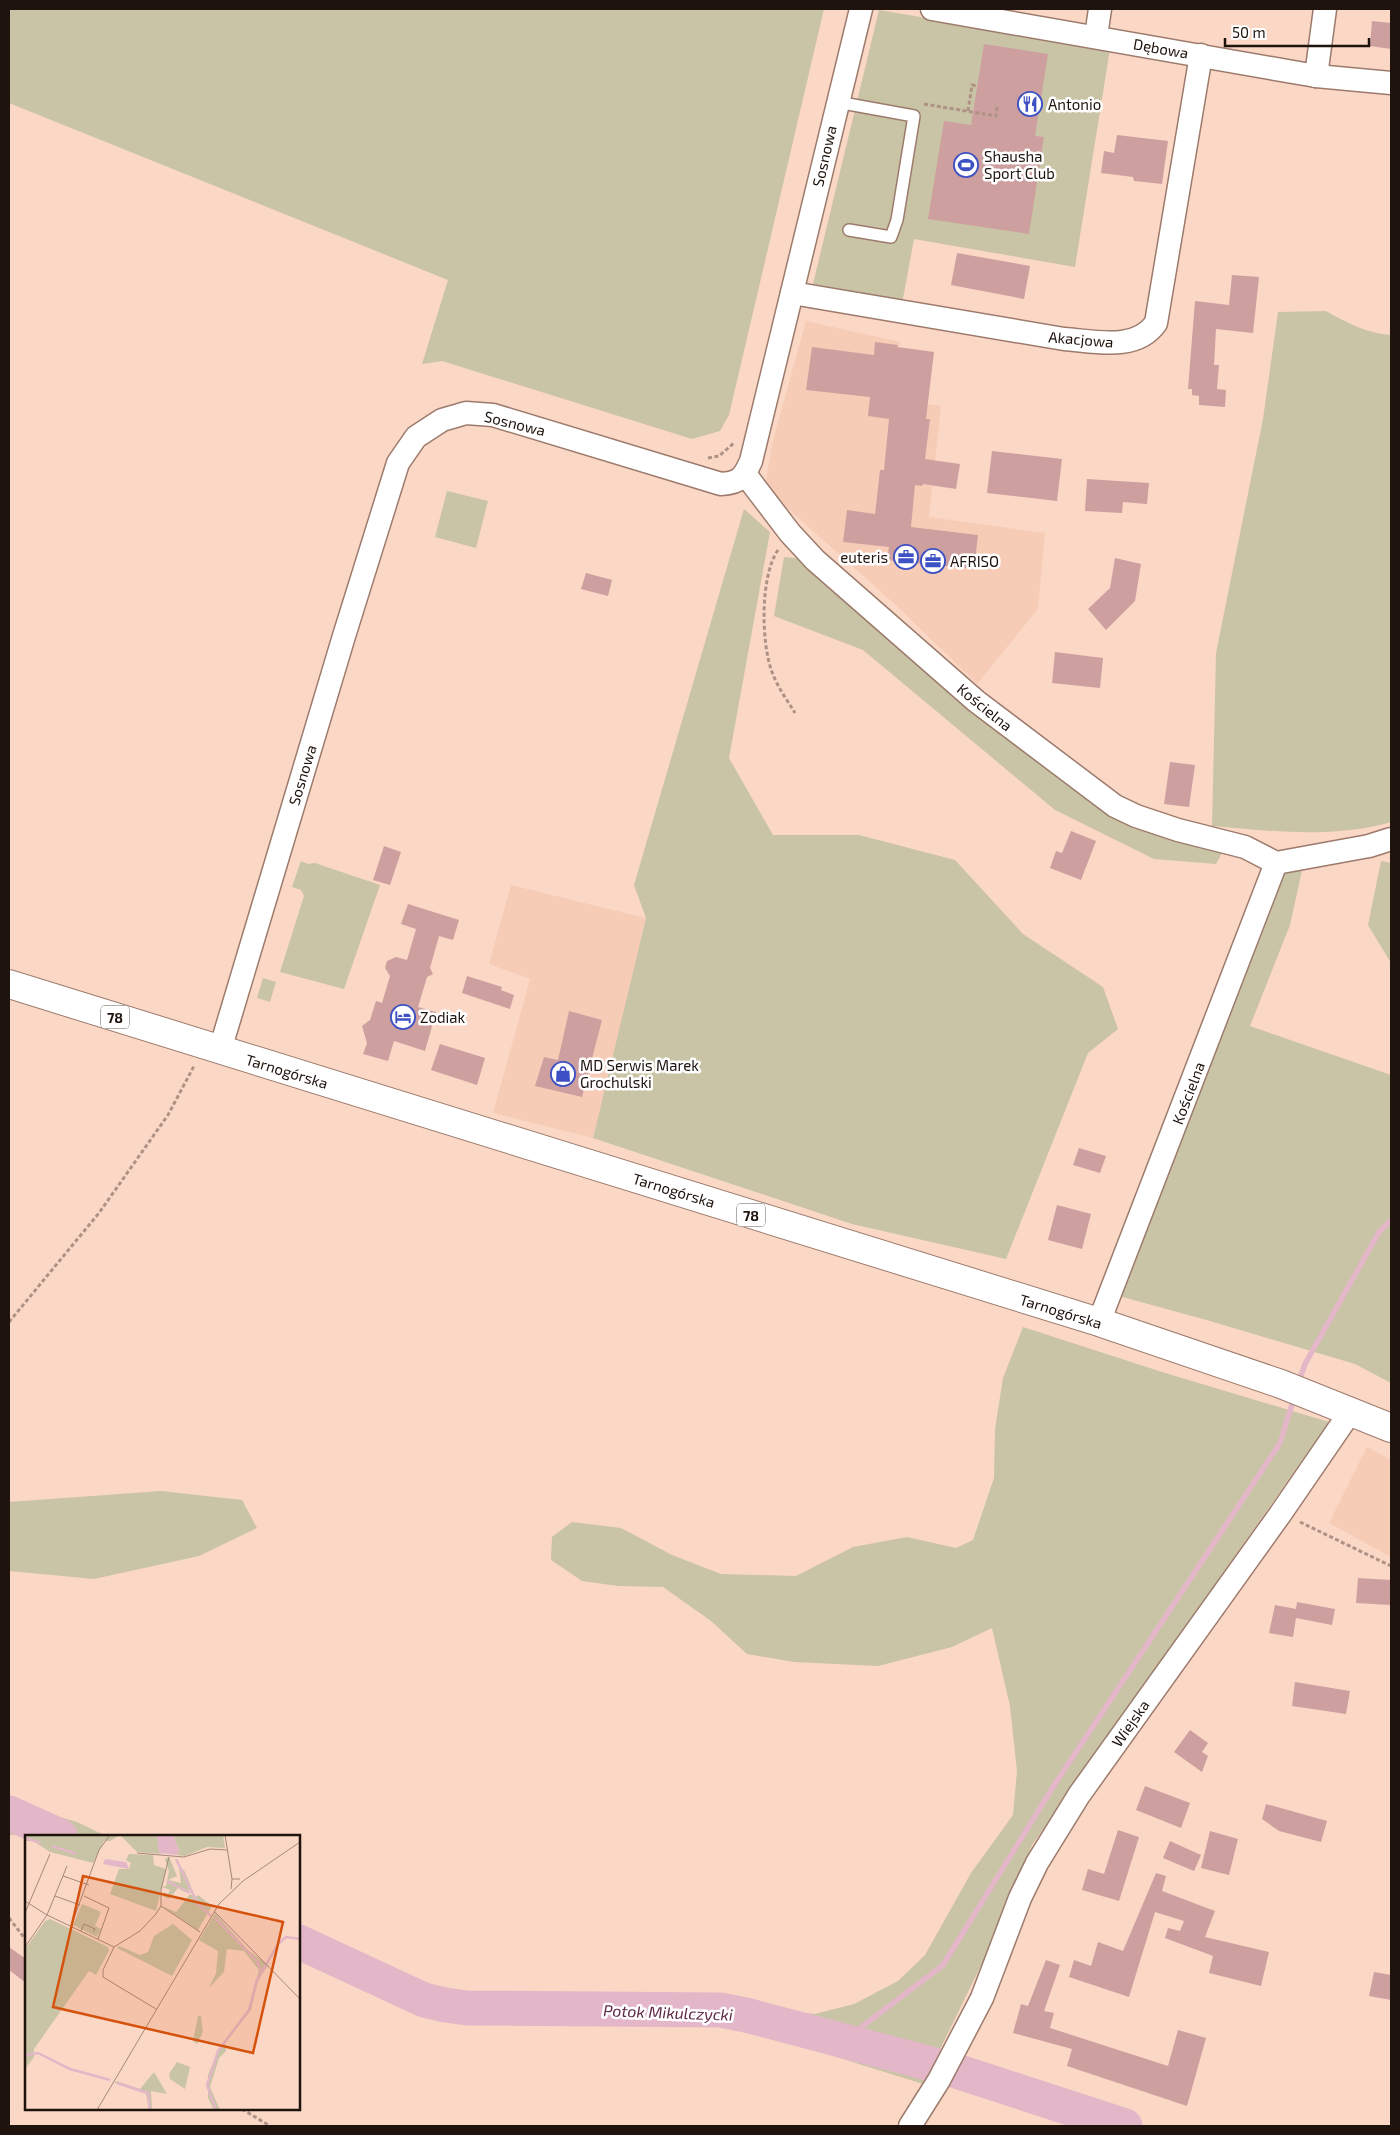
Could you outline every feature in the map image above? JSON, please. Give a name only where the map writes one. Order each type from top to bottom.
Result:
[{"type":"main road","name":"Tarnogórska","points":[[9,984],[1099,1322],[1281,1384],[1391,1428]]},
{"type":"street","name":"Sosnowa","points":[[212,1048],[398,463],[416,436],[442,420],[466,413],[493,415],[721,484],[733,483],[745,474],[751,461],[861,9]]},
{"type":"street","name":"Dębowa","points":[[932,9],[1096,36],[1316,76],[1391,83]]},
{"type":"street","points":[[1096,36],[1100,9]]},
{"type":"street","points":[[1316,76],[1325,9]]},
{"type":"street","name":"Akacjowa","points":[[792,293],[1064,339],[1108,342],[1138,339],[1150,332],[1156,323],[1201,55]]},
{"type":"street","name":"Kościelna","points":[[745,474],[790,534],[814,560],[976,701],[1021,737],[1115,806],[1136,816],[1178,830],[1245,847],[1276,863],[1099,1322]]},
{"type":"street","points":[[1276,863],[1380,846]]},
{"type":"street","name":"Wiejska","points":[[910,2126],[951,2059],[982,1998],[1020,1898],[1036,1863],[1079,1794],[1281,1513],[1351,1411]]},
{"type":"lane","points":[[838,102],[914,116],[897,220],[891,237],[849,230]]},
{"type":"path","points":[[968,111],[972,85],[977,86]]},
{"type":"path","points":[[914,116],[916,103],[996,116],[997,106]]},
{"type":"path","points":[[704,459],[719,456],[736,441]]},
{"type":"path","points":[[790,534],[771,560],[764,598],[766,637],[772,672],[794,713]]},
{"type":"path","points":[[9,1322],[99,1213],[168,1115],[212,1048]]},
{"type":"path","points":[[1281,1513],[1391,1566]]},
{"type":"path","points":[[9,1918],[25,1939]]},
{"type":"path","points":[[244,2110],[270,2126]]},
{"type":"shaded area","points":[[9,9],[824,9],[729,415],[720,431],[692,439],[442,361],[422,364],[448,280],[9,103]]},
{"type":"shaded area","name":"Shausha Sport Club","points":[[879,10],[1110,49],[1075,267],[914,239],[902,304],[813,284]]},
{"type":"shaded area","points":[[1326,311],[1357,327],[1391,335],[1391,822],[1347,831],[1324,832],[1212,826],[1216,653],[1263,419],[1278,312]]},
{"type":"shaded area","points":[[806,321],[900,342],[895,400],[941,406],[929,517],[1045,533],[1038,609],[977,684],[899,608],[775,497],[766,481],[772,444]]},
{"type":"shaded area","points":[[447,491],[488,501],[476,548],[435,537]]},
{"type":"shaded area","points":[[744,509],[770,532],[729,758],[773,835],[859,835],[955,860],[1023,934],[1103,987],[1118,1029],[1088,1053],[1006,1259],[852,1224],[593,1138],[646,918],[634,885]]},
{"type":"shaded area","points":[[784,557],[815,560],[1115,806],[1228,842],[1216,864],[1154,859],[1055,810],[863,650],[774,616]]},
{"type":"shaded area","points":[[301,861],[308,864],[315,863],[380,885],[344,989],[280,972],[304,896],[301,890],[292,887]]},
{"type":"shaded area","points":[[1381,861],[1391,863],[1391,963],[1368,925]]},
{"type":"shaded area","points":[[1303,866],[1290,925],[1250,1026],[1391,1075],[1391,1383],[1355,1364],[1119,1296],[1278,869]]},
{"type":"shaded area","points":[[511,885],[646,918],[593,1138],[493,1113],[530,979],[489,964]]},
{"type":"shaded area","points":[[263,978],[276,982],[270,1002],[257,998]]},
{"type":"shaded area","points":[[1023,1327],[1162,1372],[1329,1422],[1032,1845],[993,1941],[923,2084],[737,2026],[595,2022],[478,2022],[425,2015],[300,1958],[300,1930],[418,1986],[520,1998],[743,1999],[775,2011],[815,2014],[854,2004],[898,1981],[925,1955],[971,1873],[1013,1815],[1017,1771],[1010,1706],[992,1628],[952,1647],[878,1666],[794,1662],[747,1654],[711,1621],[663,1587],[618,1586],[582,1581],[551,1560],[552,1537],[572,1522],[621,1528],[672,1555],[721,1574],[796,1576],[853,1547],[907,1537],[956,1548],[973,1540],[994,1478],[995,1429],[1003,1378]]},
{"type":"shaded area","points":[[1367,1447],[1391,1460],[1391,1557],[1329,1523]]},
{"type":"shaded area","points":[[161,1491],[242,1500],[257,1528],[199,1556],[94,1579],[9,1571],[9,1502]]},
{"type":"shaded area","points":[[9,1802],[77,1822],[104,1835],[25,1835],[9,1835]]},
{"type":"building","points":[[1372,21],[1391,23],[1391,49],[1370,46]]},
{"type":"building","points":[[984,44],[1048,54],[1035,136],[1044,137],[1029,234],[928,219],[944,121],[971,125]]},
{"type":"building","points":[[1117,135],[1168,141],[1162,184],[1134,181],[1133,177],[1101,173],[1104,151],[1114,153]]},
{"type":"building","points":[[957,253],[1030,266],[1024,299],[951,285]]},
{"type":"building","points":[[1232,275],[1259,277],[1253,333],[1216,329],[1214,365],[1219,365],[1217,389],[1226,390],[1225,407],[1199,405],[1199,396],[1192,395],[1192,389],[1188,389],[1195,301],[1229,305]]},
{"type":"building","points":[[875,342],[934,352],[926,419],[930,419],[925,459],[960,464],[956,489],[923,484],[922,486],[915,485],[911,527],[978,535],[974,569],[887,560],[889,547],[843,542],[847,510],[875,514],[880,470],[884,470],[889,419],[868,416],[870,397],[806,390],[812,347],[874,355]]},
{"type":"building","points":[[992,451],[1062,459],[1057,501],[987,493]]},
{"type":"building","points":[[1087,479],[1149,483],[1147,504],[1123,502],[1122,513],[1085,511]]},
{"type":"building","points":[[1115,558],[1141,564],[1135,601],[1106,630],[1088,609],[1110,588]]},
{"type":"building","points":[[586,573],[612,580],[608,596],[581,589]]},
{"type":"building","points":[[1055,652],[1103,658],[1100,688],[1052,683]]},
{"type":"building","points":[[1170,762],[1195,765],[1189,807],[1164,804]]},
{"type":"building","points":[[1071,831],[1096,841],[1081,880],[1050,868],[1056,851],[1062,853]]},
{"type":"building","points":[[384,846],[401,852],[390,885],[373,880]]},
{"type":"building","points":[[408,904],[459,920],[453,940],[439,936],[430,968],[433,974],[427,977],[418,1007],[436,1012],[425,1051],[394,1041],[388,1061],[363,1054],[367,1043],[362,1026],[370,1020],[376,1001],[382,1003],[390,976],[385,968],[387,961],[396,957],[407,960],[416,929],[401,924]]},
{"type":"building","points":[[467,976],[502,987],[501,990],[514,995],[510,1009],[462,993]]},
{"type":"building","points":[[569,1011],[602,1020],[582,1097],[535,1086],[544,1057],[558,1060]]},
{"type":"building","points":[[440,1044],[485,1058],[477,1085],[431,1070]]},
{"type":"building","points":[[1079,1148],[1106,1156],[1100,1173],[1073,1165]]},
{"type":"building","points":[[1057,1205],[1091,1214],[1082,1249],[1048,1240]]},
{"type":"building","points":[[1358,1578],[1391,1580],[1391,1605],[1356,1603]]},
{"type":"building","points":[[1297,1602],[1335,1609],[1332,1625],[1296,1618],[1293,1637],[1269,1633],[1275,1605],[1296,1609]]},
{"type":"building","points":[[1295,1682],[1350,1691],[1346,1714],[1292,1706]]},
{"type":"building","points":[[1190,1730],[1208,1743],[1202,1752],[1208,1756],[1202,1772],[1174,1752]]},
{"type":"building","points":[[1145,1786],[1190,1803],[1181,1828],[1136,1810]]},
{"type":"building","points":[[1266,1804],[1327,1821],[1321,1842],[1279,1831],[1262,1819]]},
{"type":"building","points":[[1118,1830],[1139,1837],[1119,1901],[1082,1890],[1088,1869],[1104,1874]]},
{"type":"building","points":[[1210,1831],[1238,1839],[1229,1875],[1201,1868]]},
{"type":"building","points":[[1170,1841],[1201,1855],[1194,1871],[1163,1858]]},
{"type":"building","points":[[1156,1873],[1166,1876],[1162,1891],[1215,1911],[1205,1937],[1269,1952],[1261,1986],[1209,1973],[1213,1956],[1165,1938],[1168,1928],[1180,1931],[1184,1921],[1155,1912],[1129,1997],[1069,1977],[1074,1960],[1091,1966],[1098,1942],[1123,1951]]},
{"type":"building","points":[[9,1947],[25,1958],[25,1982],[9,1970]]},
{"type":"building","points":[[1046,1960],[1060,1965],[1044,2011],[1054,2013],[1050,2028],[1168,2066],[1178,2030],[1206,2038],[1187,2106],[1067,2066],[1072,2049],[1013,2033],[1021,2004],[1028,2006]]},
{"type":"building","points":[[1374,1972],[1391,1975],[1391,2000],[1369,1996]]},
{"type":"waterway","points":[[1298,1384],[1305,1364],[1379,1232],[1391,1220]]},
{"type":"waterway","points":[[843,2041],[943,1965],[1053,1787],[1280,1443],[1294,1398]]},
{"type":"waterway","name":"Potok Mikulczycki","points":[[9,1813],[58,1835]]},
{"type":"waterway","name":"Potok Mikulczycki","points":[[300,1942],[424,2000],[445,2005],[467,2008],[720,2010],[746,2015],[950,2069],[1125,2126]]},
{"type":"place","name":"Antonio","points":[[1030,104]]},
{"type":"place","name":"Shausha Sport Club","points":[[966,165]]},
{"type":"place","name":"euteris","points":[[906,557]]},
{"type":"place","name":"AFRISO","points":[[933,561]]},
{"type":"place","name":"Zodiak","points":[[403,1017]]},
{"type":"place","name":"MD Serwis Marek Grochulski","points":[[563,1074]]}]
